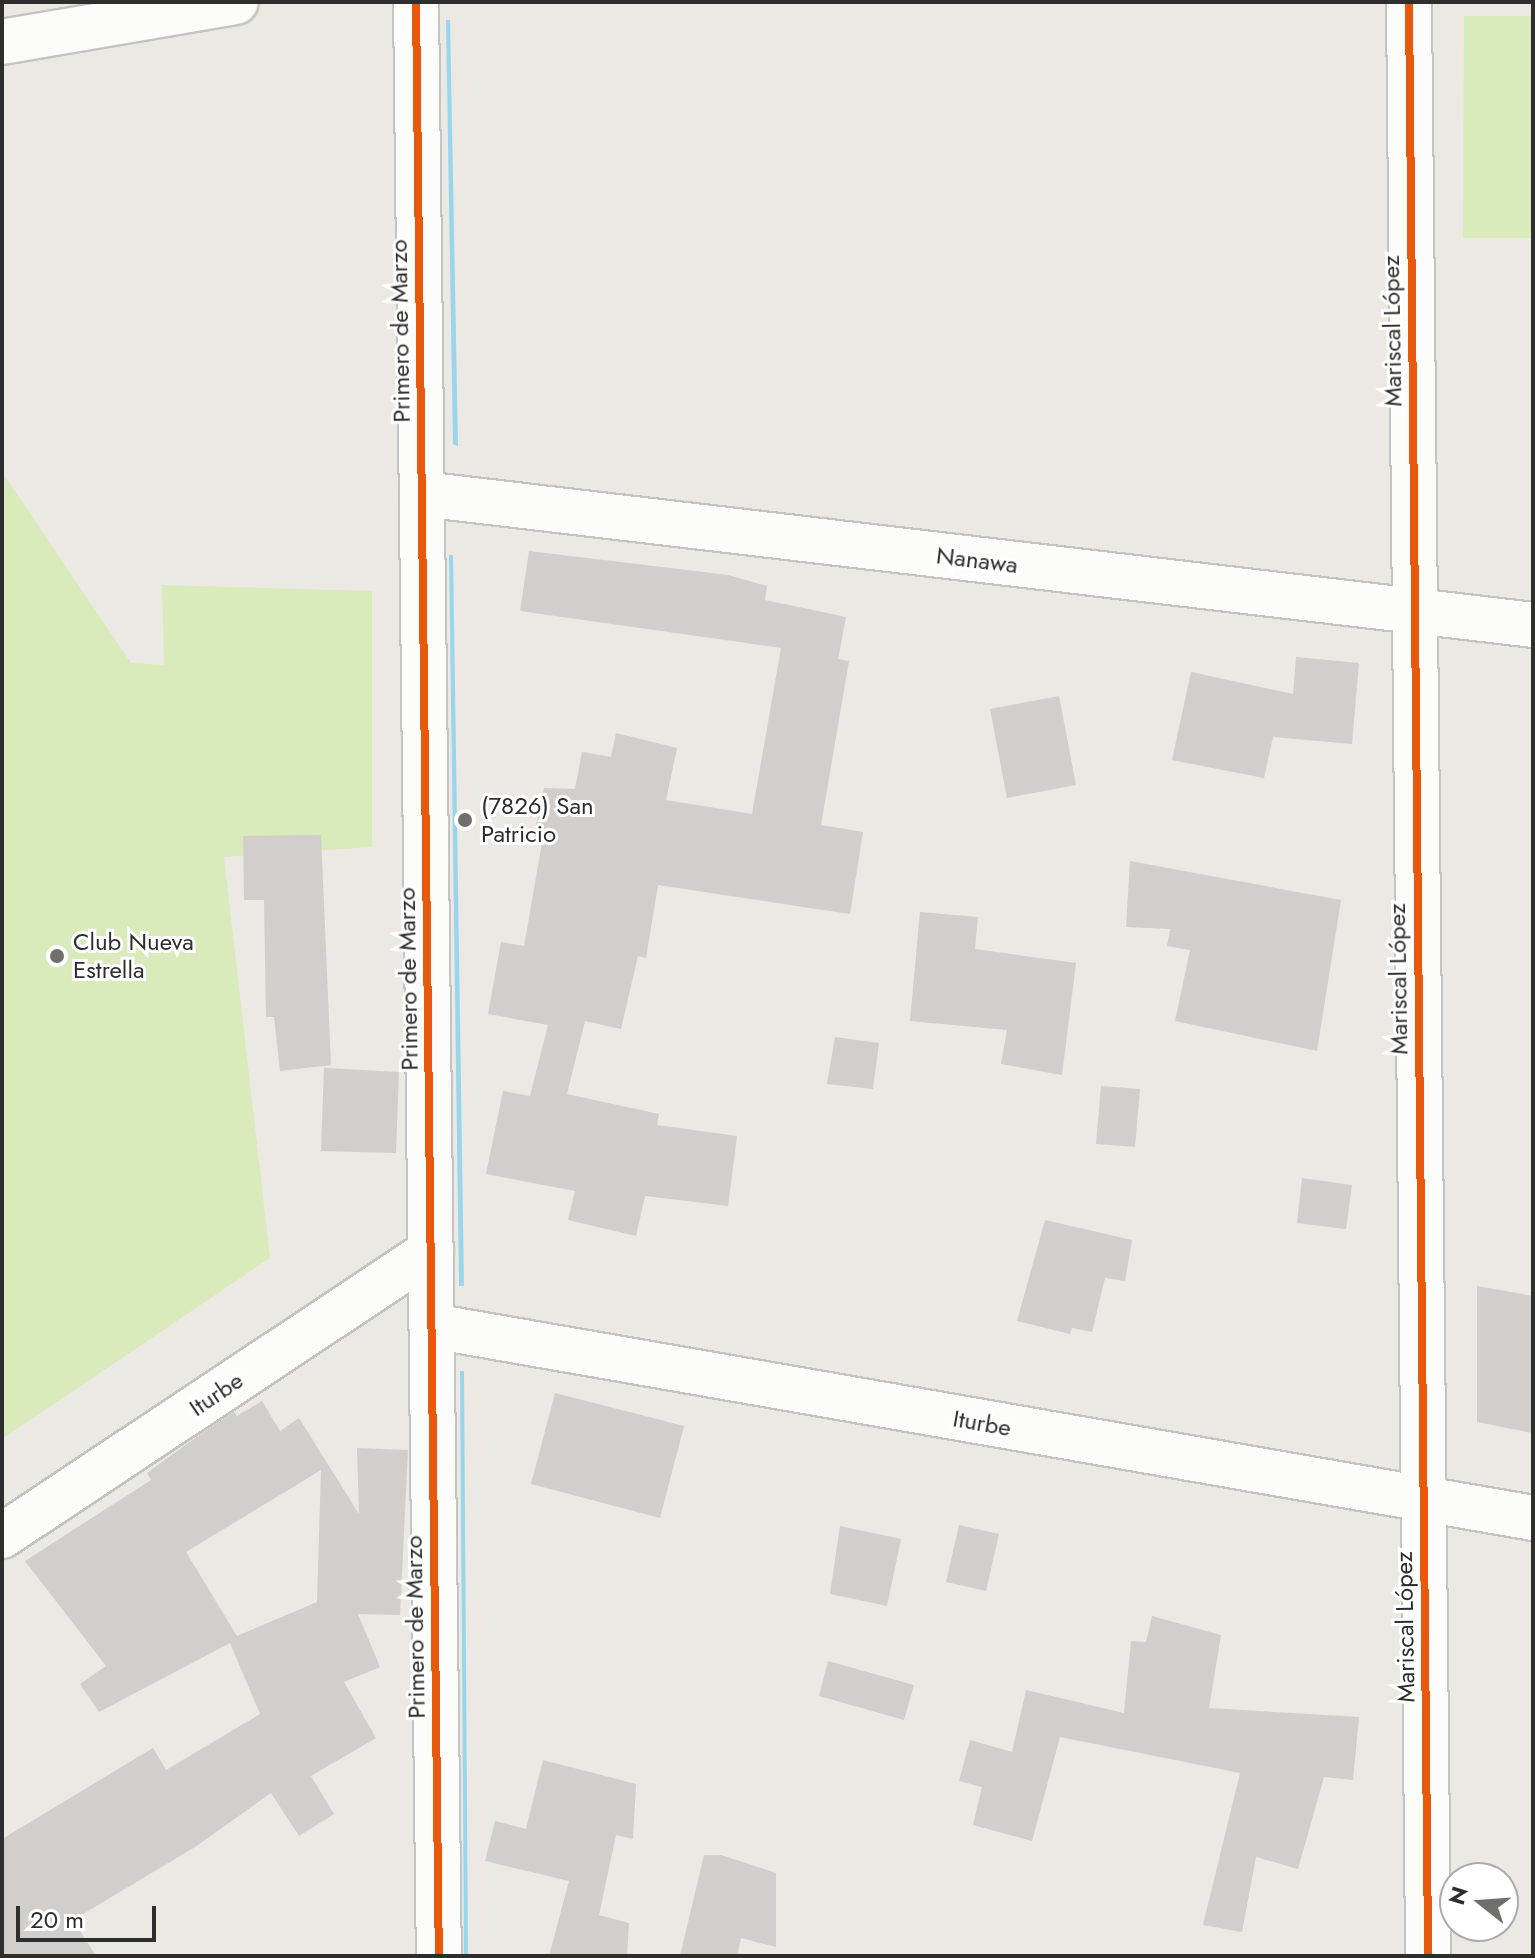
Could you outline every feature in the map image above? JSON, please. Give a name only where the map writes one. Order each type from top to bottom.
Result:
[{"type":"street","points":[[2,42],[236,2]]},
{"type":"street","name":"Primero de Marzo","points":[[416,2],[439,1956]]},
{"type":"street","name":"Mariscal López","points":[[1409,2],[1428,1956]]},
{"type":"street","name":"Nanawa","points":[[422,494],[1533,625]]},
{"type":"street","name":"Iturbe","points":[[2,1536],[431,1251]]},
{"type":"street","name":"Iturbe","points":[[432,1326],[1533,1518]]},
{"type":"green space","points":[[1464,16],[1533,16],[1533,238],[1463,238]]},
{"type":"green space","points":[[2,472],[131,663],[164,665],[162,585],[372,591],[372,847],[224,857],[270,1258],[2,1439]]},
{"type":"water","points":[[446,20],[450,20],[458,446],[453,444]]},
{"type":"water","points":[[449,555],[453,555],[464,1286],[459,1286]]},
{"type":"water","points":[[460,1371],[464,1371],[468,1956],[464,1956]]},
{"type":"building","points":[[529,551],[728,575],[767,586],[765,600],[846,617],[838,659],[849,661],[821,825],[863,832],[850,914],[658,885],[646,958],[638,956],[621,1029],[585,1021],[567,1094],[659,1114],[657,1125],[737,1136],[728,1206],[645,1196],[636,1236],[568,1220],[575,1191],[486,1174],[503,1091],[530,1096],[548,1025],[488,1014],[501,942],[524,946],[543,837],[534,836],[544,788],[575,789],[582,752],[611,757],[616,733],[677,748],[666,800],[752,814],[781,648],[520,611]]},
{"type":"building","points":[[1296,657],[1359,663],[1352,744],[1273,737],[1264,778],[1172,760],[1191,672],[1293,694]]},
{"type":"building","points":[[1059,696],[1076,785],[1007,798],[990,709]]},
{"type":"building","points":[[321,835],[331,1065],[280,1071],[274,1017],[266,1017],[264,900],[244,900],[243,836]]},
{"type":"building","points":[[1130,861],[1341,900],[1317,1051],[1175,1021],[1190,950],[1167,946],[1170,929],[1126,927]]},
{"type":"building","points":[[920,912],[978,917],[975,949],[1076,963],[1062,1075],[1001,1064],[1007,1030],[910,1021]]},
{"type":"building","points":[[835,1037],[879,1043],[873,1089],[827,1084]]},
{"type":"building","points":[[324,1068],[399,1072],[396,1153],[321,1151]]},
{"type":"building","points":[[1101,1086],[1140,1089],[1135,1147],[1096,1144]]},
{"type":"building","points":[[1302,1178],[1352,1185],[1346,1229],[1297,1223]]},
{"type":"building","points":[[1045,1220],[1132,1240],[1125,1281],[1105,1278],[1092,1332],[1072,1328],[1070,1334],[1017,1321]]},
{"type":"building","points":[[1477,1286],[1533,1296],[1533,1433],[1477,1422]]},
{"type":"building","points":[[555,1393],[684,1426],[660,1518],[531,1484]]},
{"type":"building","points":[[262,1401],[280,1431],[299,1418],[359,1514],[357,1448],[408,1450],[400,1615],[358,1614],[380,1667],[344,1682],[376,1738],[311,1776],[334,1814],[299,1836],[271,1793],[195,1847],[73,1920],[96,1956],[2,1956],[2,1839],[153,1748],[166,1770],[260,1714],[230,1643],[99,1712],[80,1684],[106,1666],[25,1561],[151,1480],[147,1473],[191,1441],[234,1412],[237,1416]],"holes":[[[321,1470],[317,1602],[237,1636],[186,1552]]]},
{"type":"building","points":[[959,1525],[999,1534],[986,1591],[946,1582]]},
{"type":"building","points":[[840,1526],[901,1539],[887,1606],[830,1594]]},
{"type":"building","points":[[1152,1616],[1221,1635],[1209,1708],[1359,1717],[1353,1780],[1324,1777],[1298,1869],[1256,1857],[1242,1932],[1203,1925],[1240,1773],[1060,1737],[1032,1841],[973,1825],[982,1787],[959,1781],[970,1740],[1012,1752],[1026,1690],[1124,1713],[1131,1641],[1146,1642]]},
{"type":"building","points":[[828,1661],[914,1685],[904,1720],[819,1696]]},
{"type":"building","points":[[543,1760],[636,1784],[633,1839],[616,1835],[599,1915],[629,1923],[627,1956],[549,1956],[569,1881],[485,1861],[495,1821],[526,1829]]},
{"type":"building","points":[[704,1855],[721,1855],[776,1873],[776,1947],[741,1938],[737,1956],[680,1956]]},
{"type":"cycle path","points":[[416,2],[439,1956]]},
{"type":"cycle path","points":[[1409,2],[1428,1956]]},
{"type":"place","name":"(7826) San Patricio","points":[[465,820]]},
{"type":"place","name":"Club Nueva Estrella","points":[[57,956]]}]
